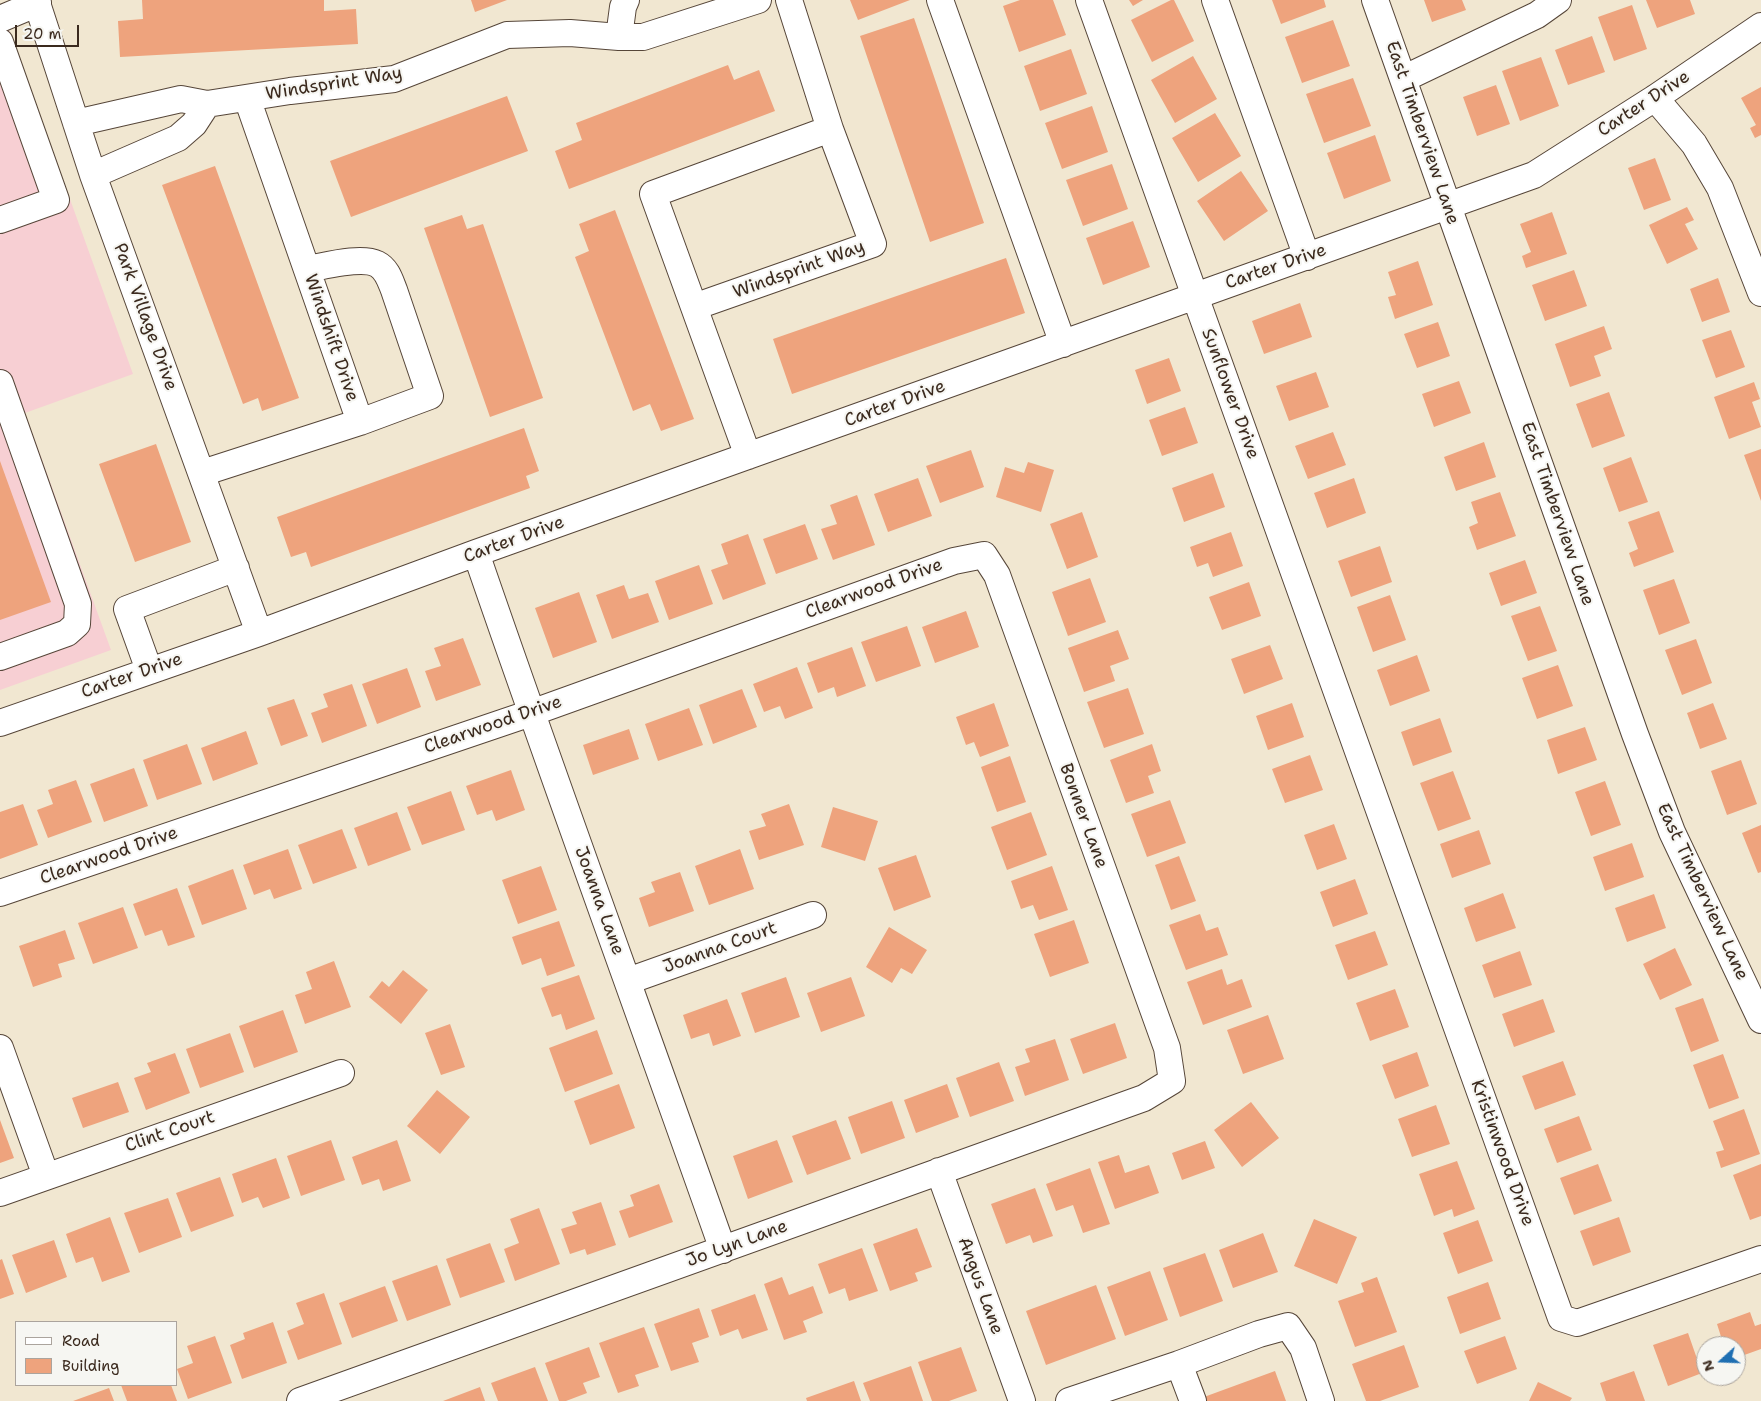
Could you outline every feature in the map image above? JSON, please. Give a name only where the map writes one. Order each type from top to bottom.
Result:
[{"type":"street","points":[[619,38],[622,7],[626,0]]},
{"type":"street","name":"Windsprint Way","points":[[76,123],[181,99],[207,104],[290,91],[394,79],[507,35],[570,33],[619,38],[643,37],[758,0]]},
{"type":"street","name":"Windsprint Way","points":[[694,307],[873,244],[830,128],[789,0]]},
{"type":"street","points":[[940,0],[1063,344]]},
{"type":"street","name":"Sunflower Drive","points":[[1089,0],[1370,788]]},
{"type":"street","points":[[1215,0],[1307,257]]},
{"type":"street","name":"East Timberview Lane","points":[[1375,0],[1628,716],[1672,832],[1761,1020]]},
{"type":"street","points":[[1403,79],[1537,15],[1558,0]]},
{"type":"street","points":[[0,19],[37,2]]},
{"type":"street","name":"Park Village Drive","points":[[37,2],[93,175],[259,632]]},
{"type":"street","name":"Carter Drive","points":[[0,723],[1534,175],[1655,98],[1761,26]]},
{"type":"street","points":[[0,42],[56,200],[0,220]]},
{"type":"street","name":"Windshift Drive","points":[[202,473],[360,422],[247,98]]},
{"type":"street","points":[[1655,98],[1694,144],[1720,188],[1761,293]]},
{"type":"street","points":[[93,175],[178,138],[194,124],[207,104]]},
{"type":"street","points":[[748,456],[654,194],[830,128]]},
{"type":"street","points":[[307,269],[362,260],[378,264],[388,274],[394,290],[430,396],[360,422]]},
{"type":"street","points":[[0,383],[78,604],[77,624],[67,632],[0,657]]},
{"type":"street","name":"Joanna Lane","points":[[476,553],[722,1250]]},
{"type":"street","name":"Clearwood Drive","points":[[0,893],[531,713],[954,561],[984,555]]},
{"type":"street","name":"Bonner Lane","points":[[984,555],[996,575],[1163,1039],[1172,1081]]},
{"type":"street","points":[[149,670],[127,608],[236,568]]},
{"type":"street","name":"Kristinwood Drive","points":[[1370,788],[1562,1318],[1577,1323],[1761,1259]]},
{"type":"street","name":"Joanna Court","points":[[628,980],[813,915]]},
{"type":"street","points":[[0,1048],[46,1176]]},
{"type":"street","name":"Clint Court","points":[[0,1193],[341,1073]]},
{"type":"street","name":"Jo Lyn Lane","points":[[300,1401],[1144,1098],[1172,1081]]},
{"type":"street","name":"Angus Lane","points":[[939,1171],[1022,1401]]},
{"type":"street","points":[[1069,1401],[1179,1364],[1259,1334],[1288,1326],[1303,1348],[1321,1401]]},
{"type":"street","points":[[1179,1364],[1193,1401]]},
{"type":"shaded area","points":[[0,5],[133,374],[25,413],[111,650],[0,690]]},
{"type":"building","points":[[142,0],[324,0],[324,11],[356,9],[358,44],[120,57],[118,21],[143,19]]},
{"type":"building","points":[[471,0],[507,0],[475,12]]},
{"type":"building","points":[[850,0],[910,0],[858,20]]},
{"type":"building","points":[[1020,0],[1053,0],[1066,35],[1019,52],[1003,6]]},
{"type":"building","points":[[1129,0],[1143,0],[1133,6]]},
{"type":"building","points":[[1174,0],[1194,41],[1152,62],[1131,20]]},
{"type":"building","points":[[1272,0],[1324,0],[1326,7],[1281,24]]},
{"type":"building","points":[[1424,0],[1462,0],[1466,10],[1432,22]]},
{"type":"building","points":[[1646,0],[1690,0],[1695,14],[1657,28]]},
{"type":"building","points":[[1632,5],[1647,49],[1614,61],[1598,17]]},
{"type":"building","points":[[914,18],[984,223],[930,242],[860,36]]},
{"type":"building","points":[[1333,20],[1350,66],[1302,83],[1285,37]]},
{"type":"building","points":[[1592,36],[1605,72],[1568,85],[1555,50]]},
{"type":"building","points":[[1071,49],[1087,94],[1040,111],[1024,66]]},
{"type":"building","points":[[1193,56],[1217,99],[1175,123],[1151,80]]},
{"type":"building","points":[[1541,57],[1559,106],[1520,121],[1502,71]]},
{"type":"building","points":[[728,65],[734,80],[759,70],[775,111],[569,189],[555,151],[582,140],[576,123]]},
{"type":"building","points":[[1353,78],[1371,126],[1324,143],[1306,94]]},
{"type":"building","points":[[1496,85],[1510,124],[1477,136],[1463,97]]},
{"type":"building","points":[[1761,87],[1761,135],[1755,138],[1750,128],[1756,125],[1741,98]]},
{"type":"building","points":[[507,96],[528,151],[351,217],[330,161]]},
{"type":"building","points":[[1092,106],[1108,152],[1062,169],[1045,123]]},
{"type":"building","points":[[1215,113],[1241,156],[1198,182],[1172,138]]},
{"type":"building","points":[[1375,135],[1391,181],[1344,199],[1327,153]]},
{"type":"building","points":[[1655,158],[1671,200],[1644,210],[1628,168]]},
{"type":"building","points":[[1112,164],[1128,209],[1083,226],[1066,180]]},
{"type":"building","points":[[215,166],[299,398],[262,411],[258,398],[243,404],[162,185]]},
{"type":"building","points":[[1241,171],[1268,211],[1224,241],[1197,201]]},
{"type":"building","points":[[1687,207],[1694,220],[1685,224],[1698,249],[1667,264],[1649,225]]},
{"type":"building","points":[[615,210],[694,419],[661,431],[650,404],[633,411],[575,257],[589,251],[579,224]]},
{"type":"building","points":[[1552,212],[1567,254],[1526,268],[1522,256],[1531,252],[1520,224]]},
{"type":"building","points":[[462,215],[467,229],[483,224],[543,398],[490,417],[424,228]]},
{"type":"building","points":[[1133,221],[1150,267],[1103,285],[1086,238]]},
{"type":"building","points":[[1006,258],[1025,313],[792,394],[773,339]]},
{"type":"building","points":[[1418,261],[1433,305],[1395,319],[1388,297],[1396,295],[1388,272]]},
{"type":"building","points":[[1574,270],[1587,306],[1545,321],[1532,285]]},
{"type":"building","points":[[1718,278],[1730,312],[1702,322],[1690,289]]},
{"type":"building","points":[[1300,303],[1312,337],[1264,354],[1252,321]]},
{"type":"building","points":[[1438,322],[1450,356],[1417,368],[1404,334]]},
{"type":"building","points":[[1604,326],[1612,349],[1594,356],[1601,376],[1570,387],[1555,344]]},
{"type":"building","points":[[1731,330],[1745,367],[1716,378],[1702,340]]},
{"type":"building","points":[[1169,358],[1181,391],[1147,404],[1135,370]]},
{"type":"building","points":[[1316,372],[1329,407],[1289,421],[1276,386]]},
{"type":"building","points":[[1459,381],[1471,413],[1434,427],[1422,394]]},
{"type":"building","points":[[1754,382],[1760,399],[1752,402],[1761,427],[1729,439],[1714,397]]},
{"type":"building","points":[[1609,392],[1625,436],[1592,448],[1576,404]]},
{"type":"building","points":[[1185,407],[1198,443],[1162,456],[1149,420]]},
{"type":"building","points":[[524,428],[539,471],[526,476],[530,488],[311,567],[306,552],[291,557],[277,517]]},
{"type":"building","points":[[1333,432],[1346,465],[1308,479],[1295,446]]},
{"type":"building","points":[[1484,442],[1496,477],[1456,491],[1444,457]]},
{"type":"building","points":[[156,444],[191,542],[135,562],[99,464]]},
{"type":"building","points":[[1761,449],[1761,501],[1744,455]]},
{"type":"building","points":[[971,450],[984,487],[940,503],[926,466]]},
{"type":"building","points":[[1631,457],[1648,502],[1619,512],[1603,468]]},
{"type":"building","points":[[0,461],[51,602],[0,620]]},
{"type":"building","points":[[1028,462],[1054,470],[1041,512],[996,497],[1005,467],[1024,473]]},
{"type":"building","points":[[1213,473],[1225,507],[1184,522],[1172,488]]},
{"type":"building","points":[[918,478],[932,516],[888,532],[874,494]]},
{"type":"building","points":[[1354,478],[1366,513],[1327,528],[1314,493]]},
{"type":"building","points":[[1500,492],[1516,536],[1477,550],[1469,527],[1478,523],[1471,502]]},
{"type":"building","points":[[857,495],[875,545],[833,560],[821,529],[837,524],[830,505]]},
{"type":"building","points":[[1659,511],[1674,552],[1634,567],[1629,553],[1638,549],[1628,522]]},
{"type":"building","points":[[1082,512],[1098,557],[1067,569],[1050,524]]},
{"type":"building","points":[[805,524],[818,559],[776,574],[763,539]]},
{"type":"building","points":[[1231,532],[1243,566],[1213,577],[1208,563],[1197,567],[1190,547]]},
{"type":"building","points":[[748,534],[766,584],[723,600],[711,570],[728,564],[721,544]]},
{"type":"building","points":[[1380,546],[1392,582],[1351,597],[1338,561]]},
{"type":"building","points":[[1525,560],[1537,593],[1501,606],[1489,573]]},
{"type":"building","points":[[699,565],[713,604],[669,620],[655,581]]},
{"type":"building","points":[[1090,578],[1106,622],[1068,636],[1052,592]]},
{"type":"building","points":[[1674,579],[1690,623],[1659,635],[1643,590]]},
{"type":"building","points":[[1249,582],[1261,616],[1222,630],[1209,597]]},
{"type":"building","points":[[624,585],[629,599],[648,593],[659,622],[612,639],[596,595]]},
{"type":"building","points":[[579,592],[597,642],[553,658],[535,608]]},
{"type":"building","points":[[1390,595],[1406,640],[1373,652],[1357,607]]},
{"type":"building","points":[[1540,606],[1557,651],[1528,661],[1511,616]]},
{"type":"building","points":[[966,611],[979,647],[935,663],[922,627]]},
{"type":"building","points":[[907,626],[921,666],[876,682],[861,642]]},
{"type":"building","points":[[1118,630],[1129,659],[1110,666],[1115,681],[1084,692],[1068,648]]},
{"type":"building","points":[[463,638],[481,685],[436,701],[425,671],[441,666],[434,648]]},
{"type":"building","points":[[1696,639],[1712,683],[1682,695],[1665,650]]},
{"type":"building","points":[[1270,645],[1283,679],[1244,694],[1231,659]]},
{"type":"building","points":[[852,647],[866,686],[837,697],[834,687],[818,693],[807,663]]},
{"type":"building","points":[[1417,655],[1430,691],[1390,706],[1377,670]]},
{"type":"building","points":[[1558,665],[1573,706],[1537,719],[1522,678]]},
{"type":"building","points":[[797,667],[813,708],[785,719],[780,706],[764,712],[753,684]]},
{"type":"building","points":[[407,668],[421,707],[377,724],[362,684]]},
{"type":"building","points":[[352,684],[367,726],[322,743],[311,713],[328,707],[323,694]]},
{"type":"building","points":[[1128,688],[1144,734],[1104,748],[1087,702]]},
{"type":"building","points":[[742,689],[757,727],[713,744],[699,705]]},
{"type":"building","points":[[294,699],[308,736],[281,746],[267,708]]},
{"type":"building","points":[[994,703],[1009,746],[980,757],[974,742],[966,745],[956,717]]},
{"type":"building","points":[[1292,703],[1304,737],[1268,750],[1256,716]]},
{"type":"building","points":[[1713,703],[1727,739],[1700,749],[1687,713]]},
{"type":"building","points":[[689,708],[703,745],[658,761],[645,724]]},
{"type":"building","points":[[1440,718],[1452,752],[1413,766],[1401,732]]},
{"type":"building","points":[[1585,727],[1597,760],[1558,774],[1547,740]]},
{"type":"building","points":[[629,729],[639,759],[593,775],[583,745]]},
{"type":"building","points":[[246,731],[258,764],[213,781],[201,748]]},
{"type":"building","points":[[187,744],[202,784],[157,800],[143,760]]},
{"type":"building","points":[[1152,744],[1161,771],[1148,776],[1154,793],[1126,803],[1110,760]]},
{"type":"building","points":[[1310,755],[1323,790],[1285,803],[1272,769]]},
{"type":"building","points":[[1010,756],[1026,802],[997,812],[981,767]]},
{"type":"building","points":[[1741,760],[1757,804],[1727,815],[1711,771]]},
{"type":"building","points":[[134,768],[148,806],[104,822],[90,784]]},
{"type":"building","points":[[511,770],[525,810],[496,821],[492,810],[477,815],[466,786]]},
{"type":"building","points":[[1453,771],[1471,819],[1438,831],[1420,783]]},
{"type":"building","points":[[76,780],[92,822],[48,838],[37,810],[53,804],[48,790]]},
{"type":"building","points":[[1605,781],[1621,825],[1591,836],[1575,792]]},
{"type":"building","points":[[451,791],[465,830],[422,845],[407,807]]},
{"type":"building","points":[[1170,800],[1186,843],[1147,857],[1131,814]]},
{"type":"building","points":[[23,804],[38,845],[0,859],[0,812]]},
{"type":"building","points":[[789,804],[804,845],[759,860],[749,831],[766,826],[761,814]]},
{"type":"building","points":[[833,807],[878,821],[865,861],[821,847]]},
{"type":"building","points":[[397,812],[411,850],[368,866],[354,828]]},
{"type":"building","points":[[1031,812],[1047,855],[1007,870],[991,827]]},
{"type":"building","points":[[1334,824],[1347,859],[1317,870],[1304,835]]},
{"type":"building","points":[[1761,825],[1761,872],[1758,873],[1742,833]]},
{"type":"building","points":[[342,829],[357,868],[313,884],[298,845]]},
{"type":"building","points":[[1479,830],[1491,864],[1452,878],[1440,844]]},
{"type":"building","points":[[1632,843],[1644,877],[1605,891],[1593,857]]},
{"type":"building","points":[[288,849],[302,889],[274,899],[270,889],[254,895],[243,865]]},
{"type":"building","points":[[740,849],[754,889],[709,905],[695,866]]},
{"type":"building","points":[[916,855],[931,897],[894,911],[878,868]]},
{"type":"building","points":[[1179,856],[1196,901],[1171,910],[1155,865]]},
{"type":"building","points":[[541,866],[557,910],[518,924],[502,880]]},
{"type":"building","points":[[1052,866],[1068,910],[1039,920],[1033,905],[1021,909],[1011,881]]},
{"type":"building","points":[[233,869],[247,909],[202,925],[188,886]]},
{"type":"building","points":[[680,872],[694,911],[649,927],[639,898],[655,892],[651,882]]},
{"type":"building","points":[[1355,879],[1368,914],[1333,927],[1320,892]]},
{"type":"building","points":[[177,888],[195,937],[168,946],[162,930],[145,936],[133,904]]},
{"type":"building","points":[[1503,893],[1516,928],[1476,942],[1464,908]]},
{"type":"building","points":[[1654,894],[1666,928],[1627,942],[1615,908]]},
{"type":"building","points":[[123,907],[138,948],[93,964],[78,923]]},
{"type":"building","points":[[1200,914],[1206,931],[1218,927],[1228,955],[1186,970],[1169,925]]},
{"type":"building","points":[[1074,920],[1089,963],[1050,977],[1034,934]]},
{"type":"building","points":[[559,921],[575,966],[547,976],[541,958],[522,965],[512,937]]},
{"type":"building","points":[[889,927],[927,950],[912,974],[901,968],[892,983],[866,967]]},
{"type":"building","points":[[65,930],[75,959],[58,964],[62,977],[33,987],[19,946]]},
{"type":"building","points":[[1375,931],[1388,965],[1348,980],[1335,945]]},
{"type":"building","points":[[1675,948],[1692,985],[1660,1000],[1643,964]]},
{"type":"building","points":[[1520,951],[1532,985],[1494,998],[1482,965]]},
{"type":"building","points":[[334,961],[351,1007],[305,1024],[295,995],[312,989],[306,972]]},
{"type":"building","points":[[1222,969],[1227,985],[1242,979],[1252,1007],[1203,1025],[1187,982]]},
{"type":"building","points":[[403,970],[428,990],[401,1024],[369,997],[382,981],[389,987]]},
{"type":"building","points":[[579,975],[595,1019],[566,1030],[561,1014],[552,1017],[541,988]]},
{"type":"building","points":[[786,977],[800,1017],[755,1033],[741,993]]},
{"type":"building","points":[[851,977],[865,1016],[821,1032],[807,993]]},
{"type":"building","points":[[1395,989],[1409,1027],[1370,1041],[1356,1003]]},
{"type":"building","points":[[1703,998],[1719,1041],[1691,1052],[1675,1008]]},
{"type":"building","points":[[727,999],[741,1036],[713,1046],[709,1033],[691,1039],[683,1015]]},
{"type":"building","points":[[1543,999],[1555,1032],[1514,1047],[1502,1014]]},
{"type":"building","points":[[283,1010],[298,1052],[254,1068],[239,1026]]},
{"type":"building","points":[[1268,1015],[1284,1059],[1243,1074],[1227,1030]]},
{"type":"building","points":[[1115,1023],[1127,1058],[1083,1074],[1070,1039]]},
{"type":"building","points":[[450,1024],[465,1067],[441,1075],[425,1033]]},
{"type":"building","points":[[597,1030],[613,1074],[565,1092],[549,1048]]},
{"type":"building","points":[[230,1033],[244,1072],[200,1088],[186,1049]]},
{"type":"building","points":[[1055,1039],[1069,1080],[1025,1096],[1015,1067],[1030,1062],[1025,1049]]},
{"type":"building","points":[[1417,1052],[1429,1086],[1395,1099],[1382,1065]]},
{"type":"building","points":[[175,1053],[190,1093],[146,1110],[134,1078],[151,1072],[147,1063]]},
{"type":"building","points":[[1723,1054],[1739,1098],[1709,1109],[1693,1065]]},
{"type":"building","points":[[1563,1061],[1576,1095],[1535,1110],[1522,1076]]},
{"type":"building","points":[[999,1062],[1014,1101],[970,1117],[956,1078]]},
{"type":"building","points":[[118,1082],[129,1112],[83,1128],[72,1098]]},
{"type":"building","points":[[619,1084],[635,1128],[590,1145],[574,1101]]},
{"type":"building","points":[[947,1084],[959,1117],[916,1133],[904,1100]]},
{"type":"building","points":[[437,1090],[470,1117],[440,1154],[407,1126]]},
{"type":"building","points":[[892,1101],[905,1138],[861,1154],[848,1117]]},
{"type":"building","points":[[1251,1102],[1279,1138],[1242,1167],[1214,1130]]},
{"type":"building","points":[[1436,1105],[1450,1144],[1412,1157],[1398,1119]]},
{"type":"building","points":[[1744,1109],[1760,1154],[1721,1168],[1716,1152],[1724,1150],[1713,1121]]},
{"type":"building","points":[[1579,1116],[1592,1150],[1557,1163],[1544,1129]]},
{"type":"building","points":[[0,1120],[14,1158],[0,1163]]},
{"type":"building","points":[[836,1120],[851,1159],[807,1175],[792,1136]]},
{"type":"building","points":[[331,1140],[345,1180],[301,1196],[287,1156]]},
{"type":"building","points":[[397,1140],[411,1181],[383,1191],[379,1179],[362,1185],[352,1157]]},
{"type":"building","points":[[777,1140],[793,1182],[748,1199],[733,1156]]},
{"type":"building","points":[[1205,1141],[1215,1168],[1182,1180],[1172,1153]]},
{"type":"building","points":[[1119,1155],[1125,1173],[1149,1165],[1159,1193],[1115,1209],[1098,1162]]},
{"type":"building","points":[[276,1158],[290,1198],[263,1208],[258,1197],[242,1203],[232,1174]]},
{"type":"building","points":[[1457,1161],[1475,1209],[1454,1217],[1452,1209],[1434,1216],[1419,1174]]},
{"type":"building","points":[[1598,1164],[1612,1201],[1574,1215],[1560,1178]]},
{"type":"building","points":[[1761,1164],[1761,1216],[1750,1220],[1733,1175]]},
{"type":"building","points":[[1090,1168],[1110,1224],[1083,1233],[1073,1205],[1056,1211],[1046,1184]]},
{"type":"building","points":[[220,1177],[234,1216],[191,1232],[176,1193]]},
{"type":"building","points":[[659,1184],[673,1222],[629,1238],[619,1211],[634,1206],[630,1195]]},
{"type":"building","points":[[1035,1188],[1053,1236],[1033,1243],[1030,1235],[1006,1244],[991,1204]]},
{"type":"building","points":[[168,1198],[182,1237],[139,1253],[124,1213]]},
{"type":"building","points":[[601,1202],[616,1245],[587,1255],[585,1249],[570,1254],[561,1229],[577,1224],[572,1212]]},
{"type":"building","points":[[539,1208],[560,1264],[515,1281],[504,1249],[519,1243],[510,1219]]},
{"type":"building","points":[[110,1217],[130,1272],[102,1282],[93,1257],[76,1263],[66,1234]]},
{"type":"building","points":[[1619,1217],[1631,1252],[1593,1266],[1580,1231]]},
{"type":"building","points":[[1314,1219],[1357,1237],[1337,1284],[1294,1266]]},
{"type":"building","points":[[1478,1220],[1493,1261],[1458,1274],[1443,1233]]},
{"type":"building","points":[[917,1228],[932,1267],[915,1273],[918,1281],[890,1291],[873,1244]]},
{"type":"building","points":[[1263,1233],[1278,1272],[1233,1288],[1219,1250]]},
{"type":"building","points":[[54,1240],[67,1277],[26,1293],[12,1255]]},
{"type":"building","points":[[490,1243],[505,1282],[460,1298],[446,1259]]},
{"type":"building","points":[[862,1248],[878,1291],[849,1301],[845,1288],[829,1294],[818,1264]]},
{"type":"building","points":[[1205,1253],[1223,1301],[1180,1317],[1163,1268]]},
{"type":"building","points":[[2,1259],[14,1294],[0,1299],[0,1260]]},
{"type":"building","points":[[437,1265],[451,1305],[407,1321],[392,1281]]},
{"type":"building","points":[[1150,1271],[1168,1320],[1125,1336],[1107,1287]]},
{"type":"building","points":[[782,1277],[789,1295],[813,1286],[823,1313],[803,1321],[807,1332],[784,1340],[764,1284]]},
{"type":"building","points":[[1377,1277],[1397,1332],[1355,1347],[1338,1301],[1364,1292],[1361,1283]]},
{"type":"building","points":[[1488,1282],[1501,1319],[1460,1334],[1447,1297]]},
{"type":"building","points":[[1096,1285],[1116,1339],[1046,1365],[1026,1311]]},
{"type":"building","points":[[385,1286],[398,1321],[352,1338],[339,1303]]},
{"type":"building","points":[[324,1293],[342,1344],[298,1360],[287,1331],[304,1324],[296,1303]]},
{"type":"building","points":[[755,1294],[768,1330],[742,1339],[738,1329],[720,1336],[711,1310]]},
{"type":"building","points":[[699,1308],[709,1337],[692,1343],[699,1362],[671,1371],[654,1324]]},
{"type":"building","points":[[1750,1312],[1755,1326],[1761,1324],[1761,1349],[1746,1354],[1746,1336],[1721,1336],[1717,1324]]},
{"type":"building","points":[[273,1322],[287,1363],[242,1379],[230,1345],[245,1339],[243,1333]]},
{"type":"building","points":[[644,1327],[659,1367],[635,1375],[639,1386],[618,1393],[599,1343]]},
{"type":"building","points":[[1688,1333],[1696,1356],[1696,1375],[1668,1386],[1653,1345]]},
{"type":"building","points":[[215,1336],[232,1383],[188,1399],[178,1372],[178,1369],[193,1363],[187,1346]]},
{"type":"building","points":[[1505,1336],[1517,1369],[1477,1384],[1464,1351]]},
{"type":"building","points":[[1404,1345],[1419,1387],[1380,1401],[1366,1401],[1352,1364]]},
{"type":"building","points":[[589,1347],[600,1377],[583,1383],[587,1393],[566,1401],[559,1401],[545,1363]]},
{"type":"building","points":[[961,1347],[977,1391],[949,1401],[932,1401],[918,1362]]},
{"type":"building","points":[[911,1366],[923,1401],[870,1401],[863,1383]]},
{"type":"building","points":[[535,1367],[548,1401],[498,1401],[491,1383]]},
{"type":"building","points":[[1275,1371],[1286,1401],[1205,1401],[1204,1397]]},
{"type":"building","points":[[1634,1371],[1645,1401],[1606,1401],[1600,1383]]},
{"type":"building","points":[[854,1381],[861,1401],[807,1401],[806,1398]]},
{"type":"building","points":[[1538,1382],[1572,1398],[1570,1401],[1529,1401]]},
{"type":"building","points":[[121,1386],[171,1386],[177,1401],[127,1401]]},
{"type":"building","points":[[480,1387],[485,1401],[443,1401]]},
{"type":"building","points":[[109,1388],[114,1401],[73,1401]]}]
